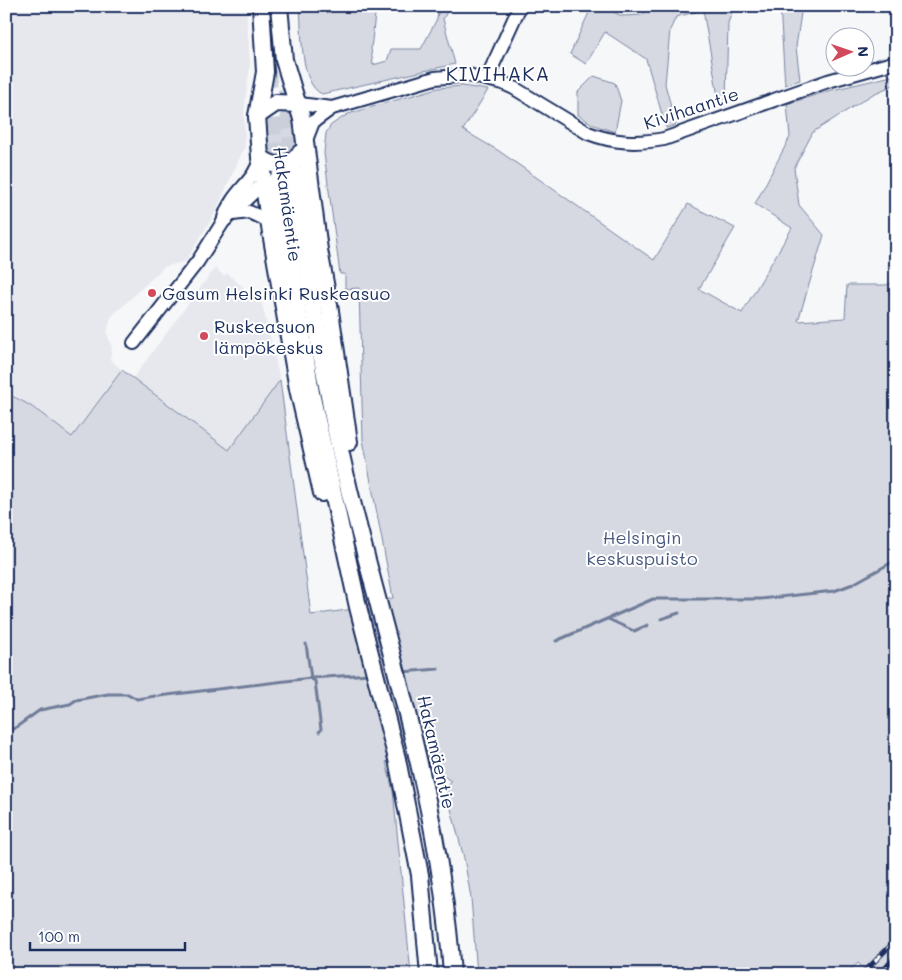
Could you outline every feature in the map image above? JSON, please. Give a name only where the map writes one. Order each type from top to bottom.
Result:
[{"type":"main road","name":"Hakamäentie","points":[[261,6],[264,72],[257,116],[260,157],[271,181],[311,393],[358,608],[397,759],[420,875],[429,974]]},
{"type":"main road","name":"Hakamäentie","points":[[280,6],[284,60],[299,104],[306,142],[319,250],[362,509],[364,543]]},
{"type":"main road","points":[[257,116],[276,103],[299,104]]},
{"type":"main road","points":[[271,181],[290,167],[306,142]]},
{"type":"main road","points":[[260,157],[272,164],[290,167]]},
{"type":"main road","name":"Hakamäentie","points":[[290,167],[344,469],[418,754],[442,875],[452,974]]},
{"type":"main road","name":"Hakamäentie","points":[[271,181],[269,221],[309,441],[346,583],[358,608]]},
{"type":"street","points":[[487,78],[520,6]]},
{"type":"street","name":"Kivihaantie","points":[[306,142],[313,122],[332,108],[435,78],[468,75],[487,78],[514,88],[588,133],[617,142],[647,142],[664,139],[828,81],[896,62]]},
{"type":"street","name":"Kivihaantie","points":[[299,104],[332,108]]},
{"type":"street","points":[[228,218],[232,199],[254,174],[260,157]]},
{"type":"street","points":[[134,344],[198,261],[228,218],[271,181]]},
{"type":"street","points":[[228,218],[249,212],[269,221]]},
{"type":"shaded area","points":[[6,6],[246,6],[250,64],[244,113],[245,146],[215,213],[186,261],[164,267],[111,317],[107,333],[112,348],[110,359],[122,370],[72,437],[17,397],[6,394]]},
{"type":"shaded area","points":[[215,268],[224,276],[227,273],[262,304],[280,380],[229,450],[133,378]]},
{"type":"green space","points":[[300,6],[376,6],[371,49],[373,65],[387,61],[391,49],[421,49],[437,19],[439,6],[450,6],[443,19],[455,64],[322,94],[309,79],[305,68]]},
{"type":"green space","points":[[592,6],[601,6],[622,16],[642,15],[652,6],[734,6],[728,23],[726,100],[719,102],[703,10],[676,17],[670,30],[665,84],[676,125],[666,128],[646,59],[605,32],[586,64],[570,54]]},
{"type":"green space","points":[[780,6],[802,6],[796,47],[800,80],[785,85]]},
{"type":"green space","name":"Helsingin keskuspuisto","points":[[896,75],[896,84],[873,94],[813,132],[794,168],[799,205],[824,235],[798,321],[845,318],[847,285],[886,285],[896,281],[896,974],[870,974],[858,963],[846,974],[477,974],[471,898],[464,858],[446,790],[451,781],[439,773],[433,750],[386,762],[393,791],[411,974],[6,974],[6,394],[32,407],[72,437],[122,370],[229,450],[280,380],[311,615],[347,610],[393,598],[363,440],[359,288],[345,289],[345,274],[340,274],[324,153],[326,133],[331,125],[348,114],[438,88],[462,86],[488,90],[463,130],[499,151],[654,260],[688,204],[735,228],[699,289],[742,313],[792,228],[755,204],[790,137],[787,104],[828,91]]},
{"type":"green space","points":[[594,76],[615,83],[621,101],[615,132],[594,125],[578,115],[578,92]]},
{"type":"green space","points":[[282,120],[293,124],[297,135],[293,146],[282,150],[271,146],[267,135],[271,124]]},
{"type":"waterway","points":[[556,641],[653,599],[761,599],[834,591],[853,584],[896,560]]},
{"type":"waterway","points":[[661,619],[679,613]]},
{"type":"waterway","points":[[608,619],[634,631],[648,625]]},
{"type":"waterway","points":[[159,696],[311,678],[306,644]]},
{"type":"waterway","points":[[402,672],[438,669]]},
{"type":"waterway","points":[[311,678],[370,674]]},
{"type":"waterway","points":[[311,679],[315,681],[321,730],[319,732]]},
{"type":"waterway","points":[[6,731],[15,728],[40,710],[70,704],[76,700],[108,694],[128,694],[137,699],[155,696]]},
{"type":"tunnel","points":[[268,71],[278,178]]},
{"type":"tunnel","points":[[286,89],[293,169]]},
{"type":"railway","points":[[862,974],[896,940]]},
{"type":"railway","points":[[880,974],[896,956]]},
{"type":"place","name":"Gasum Helsinki Ruskeasuo","points":[[152,293]]},
{"type":"place","name":"Ruskeasuon lämpökeskus","points":[[204,336]]},
{"type":"district","name":"KIVIHAKA","points":[[498,73]]}]
